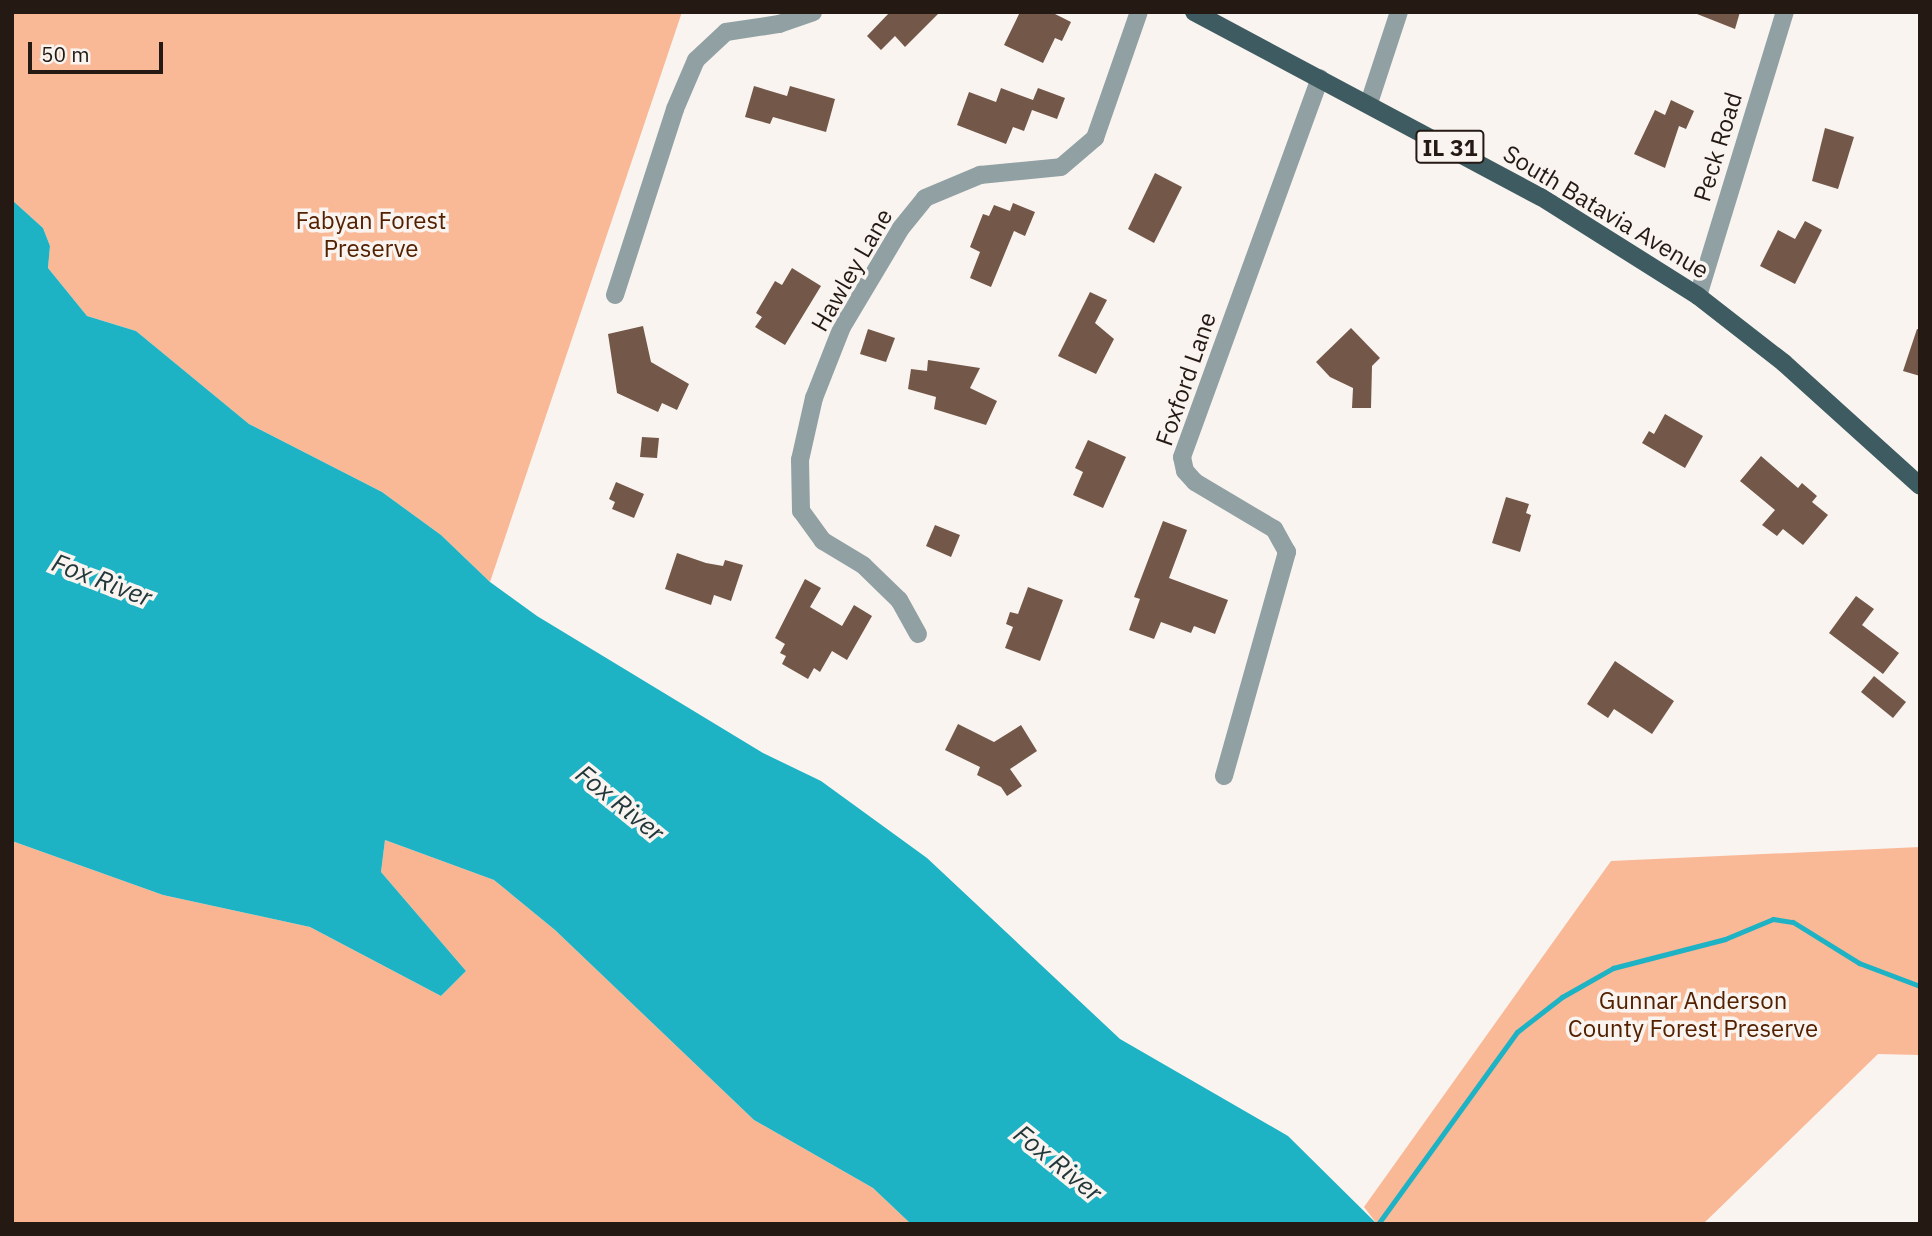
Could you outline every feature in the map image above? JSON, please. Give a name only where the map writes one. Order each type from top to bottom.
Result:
[{"type":"main road","name":"South Batavia Avenue","points":[[1194,12],[1541,197],[1699,296],[1784,363],[1920,486]]},
{"type":"street","points":[[615,295],[675,109],[696,60],[726,32],[779,24],[813,12]]},
{"type":"street","name":"Hawley Lane","points":[[918,634],[899,600],[863,565],[823,541],[801,512],[800,460],[814,398],[842,327],[901,228],[925,198],[980,175],[1061,167],[1095,138],[1139,12]]},
{"type":"street","points":[[1369,103],[1399,12]]},
{"type":"street","name":"Peck Road","points":[[1699,296],[1785,12]]},
{"type":"street","name":"Foxford Lane","points":[[1224,776],[1287,552],[1273,529],[1195,482],[1185,471],[1182,457],[1320,78]]},
{"type":"green space","name":"Fabyan Forest Preserve","points":[[12,12],[682,12],[490,582],[441,535],[382,492],[249,424],[136,331],[87,316],[48,268],[50,246],[43,228],[12,200]]},
{"type":"green space","name":"Gunnar Anderson County Forest Preserve","points":[[1920,847],[1920,1055],[1878,1054],[1703,1224],[1377,1224],[1364,1207],[1611,861]]},
{"type":"shaded area","points":[[385,840],[494,880],[555,930],[754,1120],[873,1188],[911,1224],[12,1224],[12,841],[163,895],[310,927],[441,996],[466,971],[381,872]]},
{"type":"water","name":"Fox River","points":[[12,200],[43,228],[50,246],[48,268],[87,316],[136,331],[249,424],[382,492],[441,535],[490,582],[537,616],[763,753],[821,781],[927,858],[1120,1039],[1288,1136],[1377,1224],[911,1224],[873,1188],[754,1120],[555,930],[494,880],[385,840],[381,872],[466,971],[441,996],[310,927],[163,895],[12,841]]},
{"type":"building","points":[[890,12],[940,12],[905,47],[895,36],[881,50],[867,36]]},
{"type":"building","points":[[1020,12],[1051,12],[1071,22],[1062,41],[1055,38],[1043,63],[1004,45]]},
{"type":"building","points":[[1692,12],[1740,12],[1735,29]]},
{"type":"building","points":[[754,86],[787,96],[790,86],[835,99],[826,132],[773,117],[770,124],[745,117]]},
{"type":"building","points":[[1001,88],[1033,100],[1038,88],[1065,98],[1057,119],[1032,110],[1024,131],[1013,127],[1006,144],[957,125],[969,92],[996,102]]},
{"type":"building","points":[[1671,100],[1694,111],[1686,129],[1679,126],[1665,168],[1634,154],[1655,110],[1665,115]]},
{"type":"building","points":[[1825,128],[1854,137],[1838,189],[1812,181]]},
{"type":"building","points":[[1155,173],[1182,187],[1154,243],[1128,229]]},
{"type":"building","points":[[1013,203],[1035,212],[1025,236],[1014,231],[991,287],[970,278],[980,252],[970,247],[983,214],[989,216],[994,205],[1010,211]]},
{"type":"building","points":[[1805,221],[1822,230],[1795,284],[1760,266],[1778,230],[1795,239]]},
{"type":"building","points":[[792,268],[821,286],[785,345],[755,327],[762,317],[756,313],[775,281],[782,285]]},
{"type":"building","points":[[1090,292],[1107,300],[1095,323],[1114,339],[1096,374],[1058,356]]},
{"type":"building","points":[[643,326],[651,362],[689,384],[677,410],[662,403],[658,412],[617,393],[608,334]]},
{"type":"building","points":[[1351,328],[1380,358],[1372,366],[1371,408],[1352,408],[1353,388],[1330,377],[1316,362]]},
{"type":"building","points":[[868,329],[895,338],[886,362],[860,354]]},
{"type":"building","points":[[1917,329],[1920,330],[1920,376],[1903,371]]},
{"type":"building","points":[[928,360],[980,368],[970,388],[997,401],[986,425],[934,409],[936,397],[908,389],[911,369],[927,371]]},
{"type":"building","points":[[1665,414],[1703,436],[1685,468],[1642,443],[1649,431],[1654,434]]},
{"type":"building","points":[[642,437],[659,438],[657,458],[640,457]]},
{"type":"building","points":[[1088,440],[1126,457],[1103,508],[1073,495],[1083,472],[1075,468]]},
{"type":"building","points":[[1761,456],[1798,488],[1802,483],[1817,496],[1812,502],[1828,515],[1803,545],[1783,529],[1777,536],[1762,525],[1775,510],[1740,481]]},
{"type":"building","points":[[616,482],[644,494],[634,518],[612,509],[615,502],[609,499]]},
{"type":"building","points":[[1506,497],[1529,504],[1526,513],[1531,515],[1520,552],[1492,543]]},
{"type":"building","points":[[1163,521],[1187,530],[1169,578],[1228,600],[1215,634],[1194,626],[1191,633],[1161,622],[1154,639],[1129,630],[1140,599],[1134,597]]},
{"type":"building","points":[[935,525],[960,535],[951,557],[926,546]]},
{"type":"building","points":[[677,553],[706,563],[723,566],[725,560],[743,565],[731,601],[714,595],[711,605],[665,589]]},
{"type":"building","points":[[805,579],[821,588],[810,607],[842,626],[854,605],[872,616],[847,660],[832,651],[820,672],[814,668],[808,679],[782,664],[786,656],[780,653],[785,644],[775,638]]},
{"type":"building","points":[[1028,587],[1063,600],[1040,661],[1005,648],[1013,627],[1006,624],[1010,612],[1018,614]]},
{"type":"building","points":[[1856,596],[1874,609],[1862,625],[1899,653],[1883,674],[1829,633]]},
{"type":"building","points":[[1615,661],[1674,701],[1652,734],[1614,709],[1608,718],[1587,704]]},
{"type":"building","points":[[1874,676],[1906,702],[1893,718],[1861,692]]},
{"type":"building","points":[[958,724],[994,742],[1021,725],[1037,751],[1010,769],[1022,786],[1007,796],[1001,787],[977,775],[980,767],[945,750]]},
{"type":"waterway","points":[[1378,1224],[1517,1032],[1562,997],[1613,968],[1725,939],[1773,919],[1793,922],[1859,963],[1920,986]]}]
